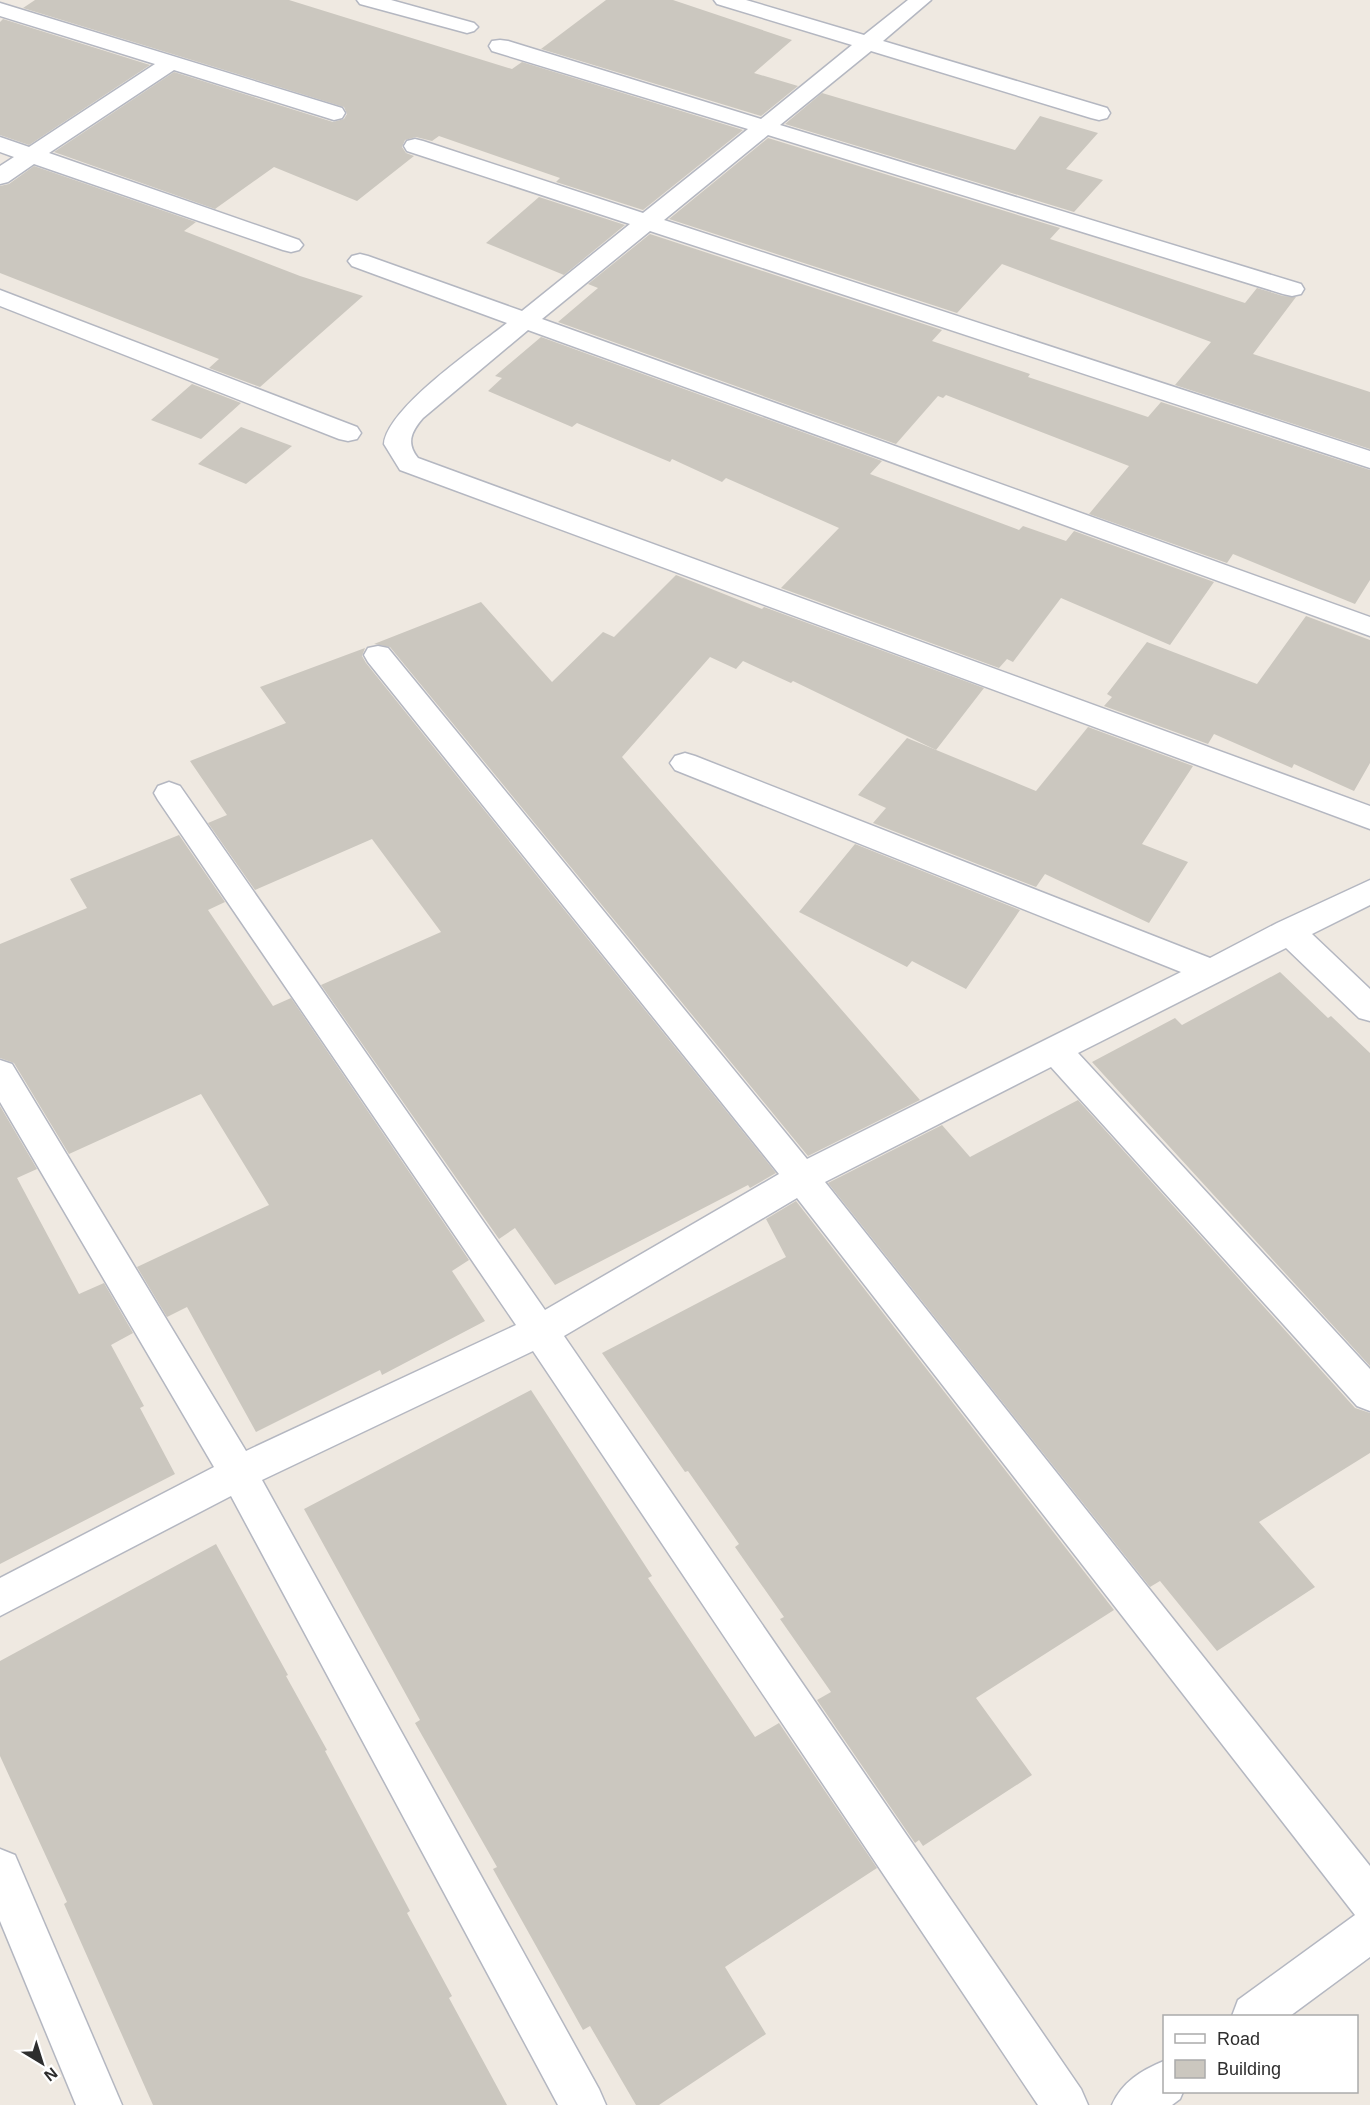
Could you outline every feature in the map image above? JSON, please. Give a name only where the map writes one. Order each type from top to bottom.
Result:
[{"type":"street","points":[[367,0],[467,27]]},
{"type":"street","points":[[724,0],[1099,113]]},
{"type":"street","points":[[921,0],[524,321],[406,420],[398,432],[397,444],[409,464],[1370,818]]},
{"type":"street","points":[[0,9],[334,113]]},
{"type":"street","points":[[500,46],[1292,289]]},
{"type":"street","points":[[0,177],[171,63]]},
{"type":"street","points":[[0,144],[291,245]]},
{"type":"street","points":[[415,146],[1370,460]]},
{"type":"street","points":[[360,261],[1370,627]]},
{"type":"street","points":[[0,297],[348,433]]},
{"type":"street","points":[[378,655],[802,1178],[1370,1900]]},
{"type":"street","points":[[685,763],[1211,971]]},
{"type":"street","points":[[169,793],[540,1331],[1065,2105]]},
{"type":"street","points":[[0,1598],[238,1473],[540,1331],[802,1178],[1370,891]]},
{"type":"street","points":[[1288,931],[1370,1009]]},
{"type":"street","points":[[1055,1050],[1370,1395]]},
{"type":"street","points":[[0,1073],[238,1473],[583,2105]]},
{"type":"street","points":[[0,1870],[99,2105]]},
{"type":"street","points":[[1255,2015],[1370,1930]]},
{"type":"street","points":[[1135,2105],[1163,2084]]},
{"type":"building","points":[[35,0],[289,0],[512,69],[522,62],[743,130],[643,210],[556,182],[560,178],[439,136],[432,141],[416,137],[405,140],[402,147],[406,153],[414,156],[357,201],[274,167],[215,209],[54,152],[174,72],[333,122],[344,119],[347,114],[344,107],[23,8]]},
{"type":"building","points":[[606,0],[673,0],[792,40],[754,73],[798,86],[761,116],[541,49]]},
{"type":"building","points":[[3,19],[150,65],[29,145],[0,135],[0,22]]},
{"type":"building","points":[[822,93],[1015,150],[1040,116],[1098,133],[1066,169],[1103,180],[1074,212],[785,124]]},
{"type":"building","points":[[768,138],[1060,228],[1050,239],[1245,303],[1257,288],[1283,296],[1296,297],[1253,354],[1370,392],[1370,449],[1175,385],[1211,342],[1002,264],[957,313],[669,219]]},
{"type":"building","points":[[34,166],[196,222],[184,231],[300,276],[363,296],[260,387],[209,368],[219,359],[0,273],[0,186],[9,184]]},
{"type":"building","points":[[539,197],[625,225],[564,275],[486,243]]},
{"type":"building","points":[[650,234],[942,330],[932,341],[1030,374],[1028,377],[1148,417],[1161,402],[1370,470],[1370,580],[1355,604],[1233,554],[1227,563],[1089,514],[1129,466],[946,395],[943,398],[938,396],[896,444],[558,322],[598,288],[588,284]]},
{"type":"building","points":[[541,337],[882,461],[870,474],[1019,530],[1023,526],[1066,541],[1074,531],[1214,582],[1170,645],[1061,598],[1013,662],[1007,659],[999,668],[781,588],[839,528],[726,478],[722,482],[672,459],[670,462],[577,423],[572,427],[488,391],[502,378],[495,376]]},
{"type":"building","points":[[192,384],[241,403],[201,439],[151,420]]},
{"type":"building","points":[[241,427],[292,446],[246,484],[198,464]]},
{"type":"building","points":[[676,575],[762,609],[764,607],[984,688],[936,750],[793,681],[791,683],[743,661],[736,669],[710,657],[622,757],[920,1100],[808,1156],[390,647],[374,644],[481,602],[552,682],[603,632],[614,637]]},
{"type":"building","points":[[1306,616],[1370,640],[1370,763],[1354,791],[1294,764],[1292,768],[1214,734],[1208,744],[1104,706],[1112,697],[1107,694],[1147,642],[1257,684]]},
{"type":"building","points":[[365,648],[362,656],[366,663],[776,1173],[750,1188],[748,1185],[555,1285],[515,1228],[499,1239],[321,985],[441,932],[372,839],[255,890],[208,823],[227,815],[190,761],[286,723],[260,687]]},
{"type":"building","points":[[1088,727],[1193,766],[1142,844],[1188,862],[1149,923],[1045,874],[1036,887],[873,823],[886,808],[858,795],[907,738],[1036,791]]},
{"type":"building","points":[[179,835],[225,902],[208,910],[273,1006],[291,998],[469,1260],[452,1271],[485,1321],[382,1375],[380,1370],[256,1432],[187,1307],[167,1317],[137,1267],[269,1205],[201,1094],[69,1154],[14,1063],[0,1058],[0,944],[87,908],[70,879]]},
{"type":"building","points":[[855,844],[1020,910],[966,989],[912,961],[907,967],[799,912]]},
{"type":"building","points":[[1280,972],[1328,1018],[1331,1016],[1370,1053],[1370,1366],[1092,1062],[1175,1018],[1182,1025]]},
{"type":"building","points":[[1078,1100],[1355,1408],[1370,1413],[1370,1453],[1259,1522],[1315,1587],[1217,1651],[1160,1581],[1150,1587],[828,1183],[942,1125],[970,1157]]},
{"type":"building","points":[[0,1106],[37,1169],[17,1178],[79,1294],[104,1283],[133,1333],[111,1345],[144,1406],[140,1408],[175,1474],[0,1564]]},
{"type":"building","points":[[796,1201],[1114,1610],[976,1698],[1032,1775],[923,1846],[919,1840],[915,1843],[817,1700],[831,1692],[780,1619],[784,1617],[735,1547],[739,1544],[688,1471],[685,1472],[602,1353],[786,1257],[766,1219]]},
{"type":"building","points":[[531,1390],[652,1576],[648,1578],[755,1737],[779,1723],[877,1868],[725,1967],[766,2034],[659,2105],[636,2105],[590,2026],[583,2030],[493,1869],[497,1867],[415,1723],[420,1720],[304,1509]]},
{"type":"building","points":[[216,1544],[327,1750],[325,1751],[410,1911],[407,1913],[452,1996],[449,1998],[507,2105],[153,2105],[64,1904],[67,1902],[0,1756],[0,1661]]}]
